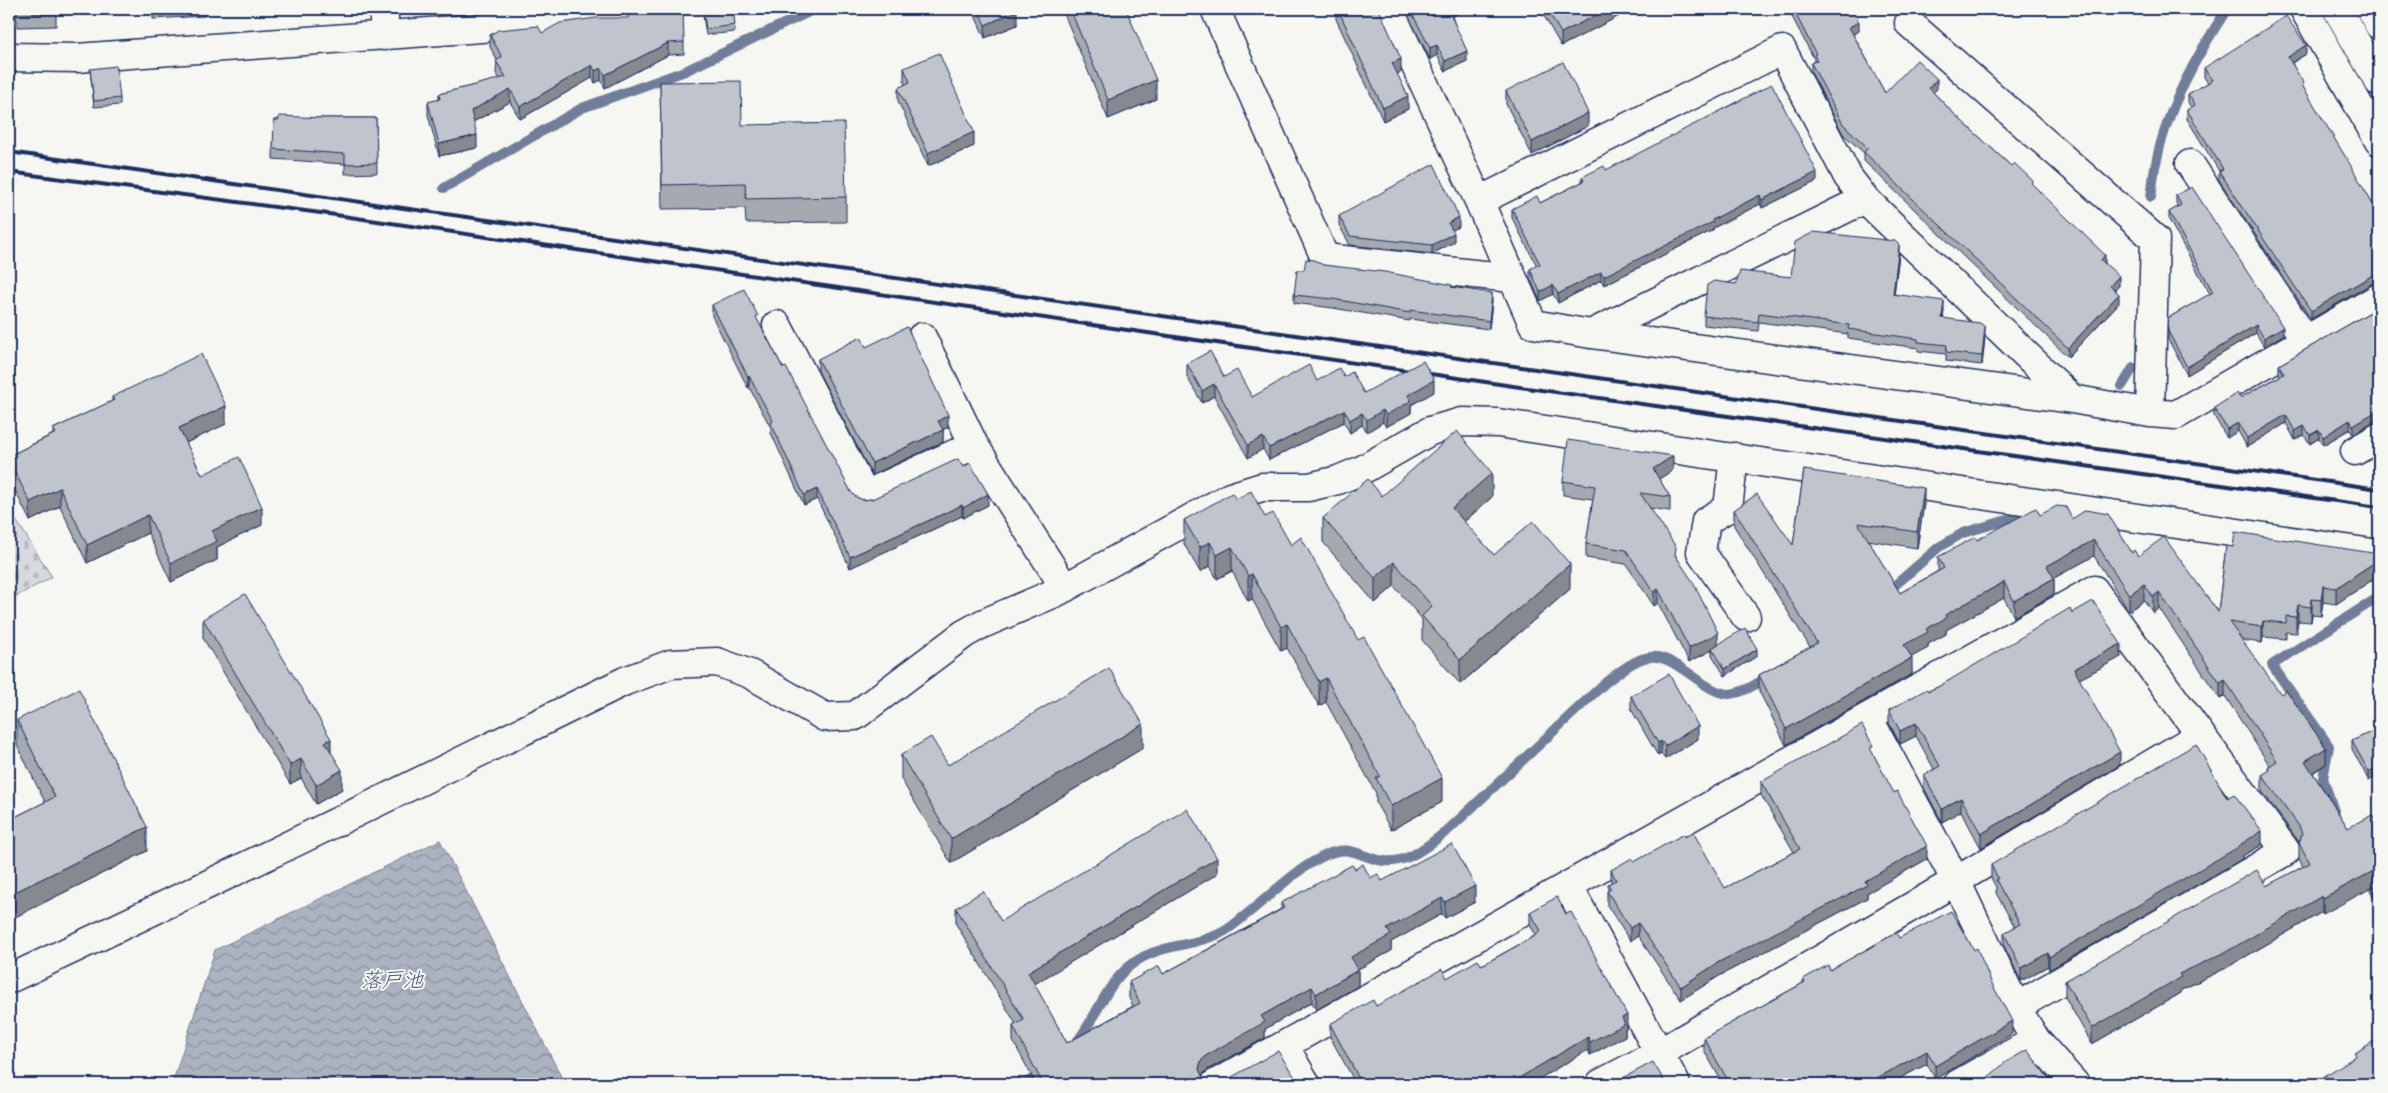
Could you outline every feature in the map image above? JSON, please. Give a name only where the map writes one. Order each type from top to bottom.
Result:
[{"type":"main road","points":[[384,9],[384,36]]},
{"type":"main road","points":[[9,58],[77,58],[384,36],[522,25],[637,9]]},
{"type":"main road","points":[[1215,9],[1325,258],[1512,278]]},
{"type":"main road","points":[[1389,9],[1479,201],[1533,324],[1591,334],[2072,399],[2150,413],[2176,415],[2306,342],[2379,298]]},
{"type":"main road","points":[[2304,9],[2378,137]]},
{"type":"main road","points":[[2337,9],[2379,82]]},
{"type":"main road","points":[[2370,9],[2379,25]]},
{"type":"main road","points":[[1909,23],[2155,239],[2150,413]]},
{"type":"main road","points":[[1479,201],[1782,50],[1848,177],[1865,199],[2072,399]]},
{"type":"main road","points":[[2190,164],[2306,342]]},
{"type":"main road","points":[[1591,334],[1865,199]]},
{"type":"main road","points":[[777,325],[865,495],[974,445]]},
{"type":"main road","points":[[922,337],[974,445],[1065,588]]},
{"type":"main road","points":[[9,979],[200,890],[282,848],[625,681],[671,664],[717,662],[750,674],[826,717],[855,716],[964,634],[1065,588],[1230,497],[1262,487],[1309,487],[1338,480],[1362,470],[1430,431],[1462,422],[1498,422],[2379,554]]},
{"type":"main road","points":[[2355,451],[2379,437]]},
{"type":"main road","points":[[1734,457],[1728,508],[1706,521],[1701,552],[1746,617]]},
{"type":"main road","points":[[1215,1084],[1285,1047],[2094,590],[2286,851],[2016,1007]]},
{"type":"main road","points":[[1868,717],[1956,881],[2016,1007],[2036,1040],[2075,1084]]},
{"type":"main road","points":[[1600,1084],[1659,1053],[1956,881],[2200,735]]},
{"type":"main road","points":[[1568,886],[1676,1084]]},
{"type":"main road","points":[[1958,1084],[2036,1040]]},
{"type":"main road","points":[[1285,1047],[1306,1084]]},
{"type":"green space","points":[[9,509],[52,577],[9,600]]},
{"type":"water","name":"落戸池","points":[[440,840],[565,1084],[172,1084],[215,950]]},
{"type":"building","points":[[16,9],[56,9],[56,13],[17,14]]},
{"type":"building","points":[[647,9],[683,9],[684,42],[668,43],[605,75],[601,68],[595,71],[592,65],[520,107],[510,89],[471,111],[477,135],[439,144],[428,102],[440,99],[439,94],[506,77],[496,61],[502,57],[490,35],[498,30],[538,26],[542,33],[560,23],[596,18],[628,18],[628,14]]},
{"type":"building","points":[[703,9],[733,9],[735,25],[706,29]]},
{"type":"building","points":[[978,9],[1016,9],[1017,11],[985,25]]},
{"type":"building","points":[[1070,9],[1126,9],[1156,80],[1108,100]]},
{"type":"building","points":[[1338,9],[1379,9],[1401,59],[1392,63],[1408,96],[1383,108]]},
{"type":"building","points":[[1410,9],[1448,9],[1467,51],[1445,61],[1437,45],[1430,48]]},
{"type":"building","points":[[1547,9],[1608,9],[1561,33]]},
{"type":"building","points":[[1793,9],[1852,9],[1859,22],[1849,27],[1885,93],[1917,60],[1937,79],[1929,88],[1951,111],[2011,166],[2014,163],[2033,181],[2031,183],[2105,255],[2101,260],[2119,276],[2110,286],[2119,294],[2068,348],[1864,152],[1868,148],[1843,124],[1811,63],[1817,60],[1814,55],[1816,54]]},
{"type":"building","points":[[2286,16],[2306,45],[2288,57],[2304,84],[2302,85],[2379,215],[2379,274],[2371,276],[2311,311],[2219,171],[2223,169],[2187,110],[2195,105],[2188,94],[2213,80],[2204,68]]},
{"type":"building","points":[[939,53],[974,132],[928,153],[898,88],[910,82],[904,68]]},
{"type":"building","points":[[9,59],[14,60],[9,110]]},
{"type":"building","points":[[1563,62],[1588,113],[1532,142],[1506,91]]},
{"type":"building","points":[[116,66],[120,98],[94,101],[90,69]]},
{"type":"building","points":[[741,81],[742,125],[844,123],[846,197],[746,199],[745,183],[662,185],[660,82]]},
{"type":"building","points":[[1772,84],[1817,172],[1762,200],[1760,195],[1712,220],[1713,222],[1604,276],[1601,272],[1558,294],[1553,285],[1540,292],[1530,269],[1540,264],[1512,209],[1537,196],[1540,203],[1584,181],[1582,177],[1604,166],[1606,170]]},
{"type":"building","points":[[279,116],[376,118],[377,163],[345,164],[345,154],[273,149],[274,120],[279,120]]},
{"type":"building","points":[[1434,164],[1459,217],[1448,223],[1454,233],[1432,245],[1350,236],[1339,216]]},
{"type":"building","points":[[2192,187],[2283,327],[2264,338],[2256,325],[2187,367],[2168,331],[2168,318],[2213,292],[2169,212],[2181,205],[2176,195]]},
{"type":"building","points":[[1814,232],[1895,241],[1899,245],[1893,294],[1944,301],[1942,318],[1980,323],[1985,327],[1982,356],[1946,352],[1947,345],[1918,342],[1918,339],[1848,329],[1849,325],[1759,313],[1758,322],[1704,316],[1707,285],[1714,281],[1736,284],[1740,271],[1791,277],[1795,242]]},
{"type":"building","points":[[1306,259],[1314,260],[1323,265],[1385,272],[1452,285],[1451,287],[1492,293],[1489,321],[1410,310],[1410,313],[1333,299],[1294,295],[1297,270],[1304,270]]},
{"type":"building","points":[[744,289],[758,316],[756,317],[783,368],[786,367],[851,492],[856,497],[863,500],[872,499],[958,459],[963,467],[970,463],[988,494],[963,508],[962,505],[850,557],[817,489],[804,495],[771,423],[773,421],[748,377],[712,305]]},
{"type":"building","points":[[2379,307],[2379,410],[2353,425],[2350,420],[2323,437],[2319,430],[2310,435],[2304,426],[2295,431],[2286,415],[2247,438],[2238,423],[2227,429],[2214,408],[2237,393],[2240,398],[2284,374],[2279,365]]},
{"type":"building","points":[[907,327],[948,415],[938,421],[943,430],[872,463],[818,359],[861,337],[866,347]]},
{"type":"building","points":[[1210,351],[1224,377],[1237,370],[1252,397],[1309,365],[1317,381],[1339,368],[1344,377],[1352,372],[1364,393],[1423,361],[1434,380],[1408,395],[1411,401],[1386,415],[1383,410],[1367,420],[1362,413],[1350,420],[1344,410],[1269,448],[1263,437],[1248,445],[1214,384],[1202,391],[1187,364]]},
{"type":"building","points":[[201,354],[226,406],[179,428],[202,475],[239,457],[262,507],[212,531],[217,541],[171,563],[148,515],[87,545],[60,488],[30,502],[9,460],[9,456],[56,433],[53,429],[114,400],[112,397]]},
{"type":"building","points":[[1457,431],[1492,473],[1452,508],[1494,555],[1533,521],[1570,564],[1460,660],[1422,616],[1432,606],[1394,562],[1375,578],[1323,518],[1368,479],[1382,496]]},
{"type":"building","points":[[1568,440],[1673,456],[1653,469],[1670,497],[1640,493],[1676,547],[1675,555],[1693,582],[1718,633],[1689,648],[1658,589],[1654,592],[1626,550],[1586,544],[1595,486],[1563,481]]},
{"type":"building","points":[[1804,470],[1924,488],[1917,532],[1858,523],[1900,593],[1944,568],[1938,557],[1975,537],[1977,540],[2036,508],[2040,515],[2057,506],[2066,507],[2072,519],[2086,510],[2108,514],[2132,553],[2134,550],[2138,556],[2164,537],[2218,612],[2226,546],[2233,547],[2235,532],[2373,553],[2378,560],[2336,588],[2323,586],[2321,600],[2312,599],[2311,607],[2298,605],[2296,617],[2286,616],[2286,623],[2263,621],[2262,627],[2229,622],[2281,694],[2286,690],[2326,748],[2305,761],[2348,828],[2373,815],[2379,826],[2379,868],[2323,898],[2322,896],[2226,952],[2179,974],[2181,977],[2092,1028],[2065,981],[2257,870],[2266,886],[2310,863],[2299,843],[2302,834],[2299,826],[2262,775],[2270,770],[2268,767],[2277,761],[2225,680],[2220,683],[2159,592],[2153,597],[2144,584],[2129,595],[2094,540],[2047,566],[2054,578],[2014,601],[2004,582],[1945,615],[1946,618],[1926,629],[1928,632],[1904,645],[1912,658],[1786,729],[1759,675],[1817,643],[1734,510],[1757,494],[1793,545]]},
{"type":"building","points":[[1251,491],[1265,517],[1273,513],[1291,545],[1301,537],[1358,640],[1364,637],[1442,778],[1391,806],[1376,778],[1380,776],[1326,678],[1319,682],[1287,624],[1281,627],[1252,574],[1248,576],[1232,547],[1217,555],[1210,542],[1200,547],[1184,520],[1232,493],[1236,499]]},
{"type":"building","points":[[245,594],[331,739],[325,742],[342,770],[316,785],[301,759],[290,765],[203,619]]},
{"type":"building","points":[[2093,601],[2121,644],[2074,669],[2120,752],[1981,834],[1961,798],[1942,809],[1924,775],[1940,766],[1916,723],[1900,731],[1889,710],[1927,689],[1928,691],[1938,687],[2070,608],[2072,613]]},
{"type":"building","points":[[1745,628],[1757,649],[1725,669],[1712,648]]},
{"type":"building","points":[[1109,668],[1143,724],[951,839],[901,755],[931,737],[948,765]]},
{"type":"building","points":[[1669,674],[1698,726],[1665,746],[1661,741],[1658,743],[1631,696]]},
{"type":"building","points":[[79,689],[147,827],[9,895],[9,820],[55,797],[17,720]]},
{"type":"building","points":[[1862,725],[1873,746],[1870,748],[1894,793],[1897,791],[1927,846],[1865,881],[1867,885],[1719,962],[1681,987],[1638,923],[1630,928],[1607,891],[1611,889],[1608,884],[1616,880],[1611,870],[1632,858],[1634,862],[1684,834],[1685,837],[1693,832],[1725,888],[1800,849],[1761,782]]},
{"type":"building","points":[[2379,728],[2379,766],[2369,772],[2352,741]]},
{"type":"building","points":[[2196,744],[2227,798],[2234,794],[2262,831],[2242,845],[2049,957],[2048,953],[2021,968],[2004,933],[2020,924],[1996,880],[1998,878],[1991,865]]},
{"type":"building","points":[[1187,809],[1217,858],[1028,972],[1067,1043],[1140,1003],[1129,982],[1159,966],[1163,974],[1284,908],[1281,903],[1352,865],[1355,869],[1363,864],[1370,878],[1378,874],[1382,881],[1452,844],[1475,886],[1445,902],[1442,898],[1387,929],[1391,935],[1351,957],[1358,970],[1316,994],[1312,987],[1261,1016],[1265,1022],[1207,1055],[1201,1061],[1199,1069],[1207,1082],[1215,1084],[1043,1084],[1013,1026],[1024,1020],[956,908],[983,891],[1001,921]]},
{"type":"building","points":[[1557,897],[1566,914],[1571,912],[1627,1015],[1622,1018],[1625,1024],[1590,1042],[1588,1037],[1509,1084],[1362,1084],[1330,1024],[1373,1000],[1376,1006],[1442,969],[1447,978],[1478,960],[1481,965],[1486,963],[1535,936],[1541,931],[1530,912]]},
{"type":"building","points":[[1951,911],[1974,950],[1977,948],[1992,984],[2012,1021],[1935,1066],[1927,1051],[1866,1084],[1730,1084],[1704,1038],[1805,982],[1803,979],[1828,965],[1830,970],[1896,933],[1899,938]]},
{"type":"building","points":[[2379,1038],[2379,1084],[2312,1084],[2356,1056],[2355,1053]]},
{"type":"building","points":[[2027,1050],[2053,1084],[1980,1084],[2006,1062]]},
{"type":"building","points":[[1278,1051],[1299,1084],[1215,1084],[1223,1082]]},
{"type":"building","points":[[1653,1062],[1666,1084],[1612,1084]]},
{"type":"waterway","points":[[444,188],[582,108],[685,71],[815,9]]},
{"type":"waterway","points":[[2151,197],[2161,142],[2175,102],[2194,63],[2227,9]]},
{"type":"waterway","points":[[2122,386],[2133,368]]},
{"type":"waterway","points":[[1886,593],[1939,547],[1963,533],[2031,513]]},
{"type":"waterway","points":[[2335,814],[2323,778],[2329,746],[2272,665],[2379,597]]},
{"type":"waterway","points":[[1076,1043],[1111,987],[1125,970],[1136,961],[1147,955],[1206,939],[1223,932],[1315,860],[1342,850],[1384,861],[1393,861],[1410,856],[1426,847],[1448,830],[1605,683],[1634,662],[1655,657],[1665,659],[1709,687],[1726,694],[1746,690],[1770,675]]},
{"type":"waterway","points":[[2366,876],[2379,897]]},
{"type":"waterway","points":[[1023,1084],[1044,1073]]},
{"type":"railway","points":[[9,152],[2379,489]]},
{"type":"railway","points":[[9,172],[336,215],[1513,386],[2379,507]]}]
